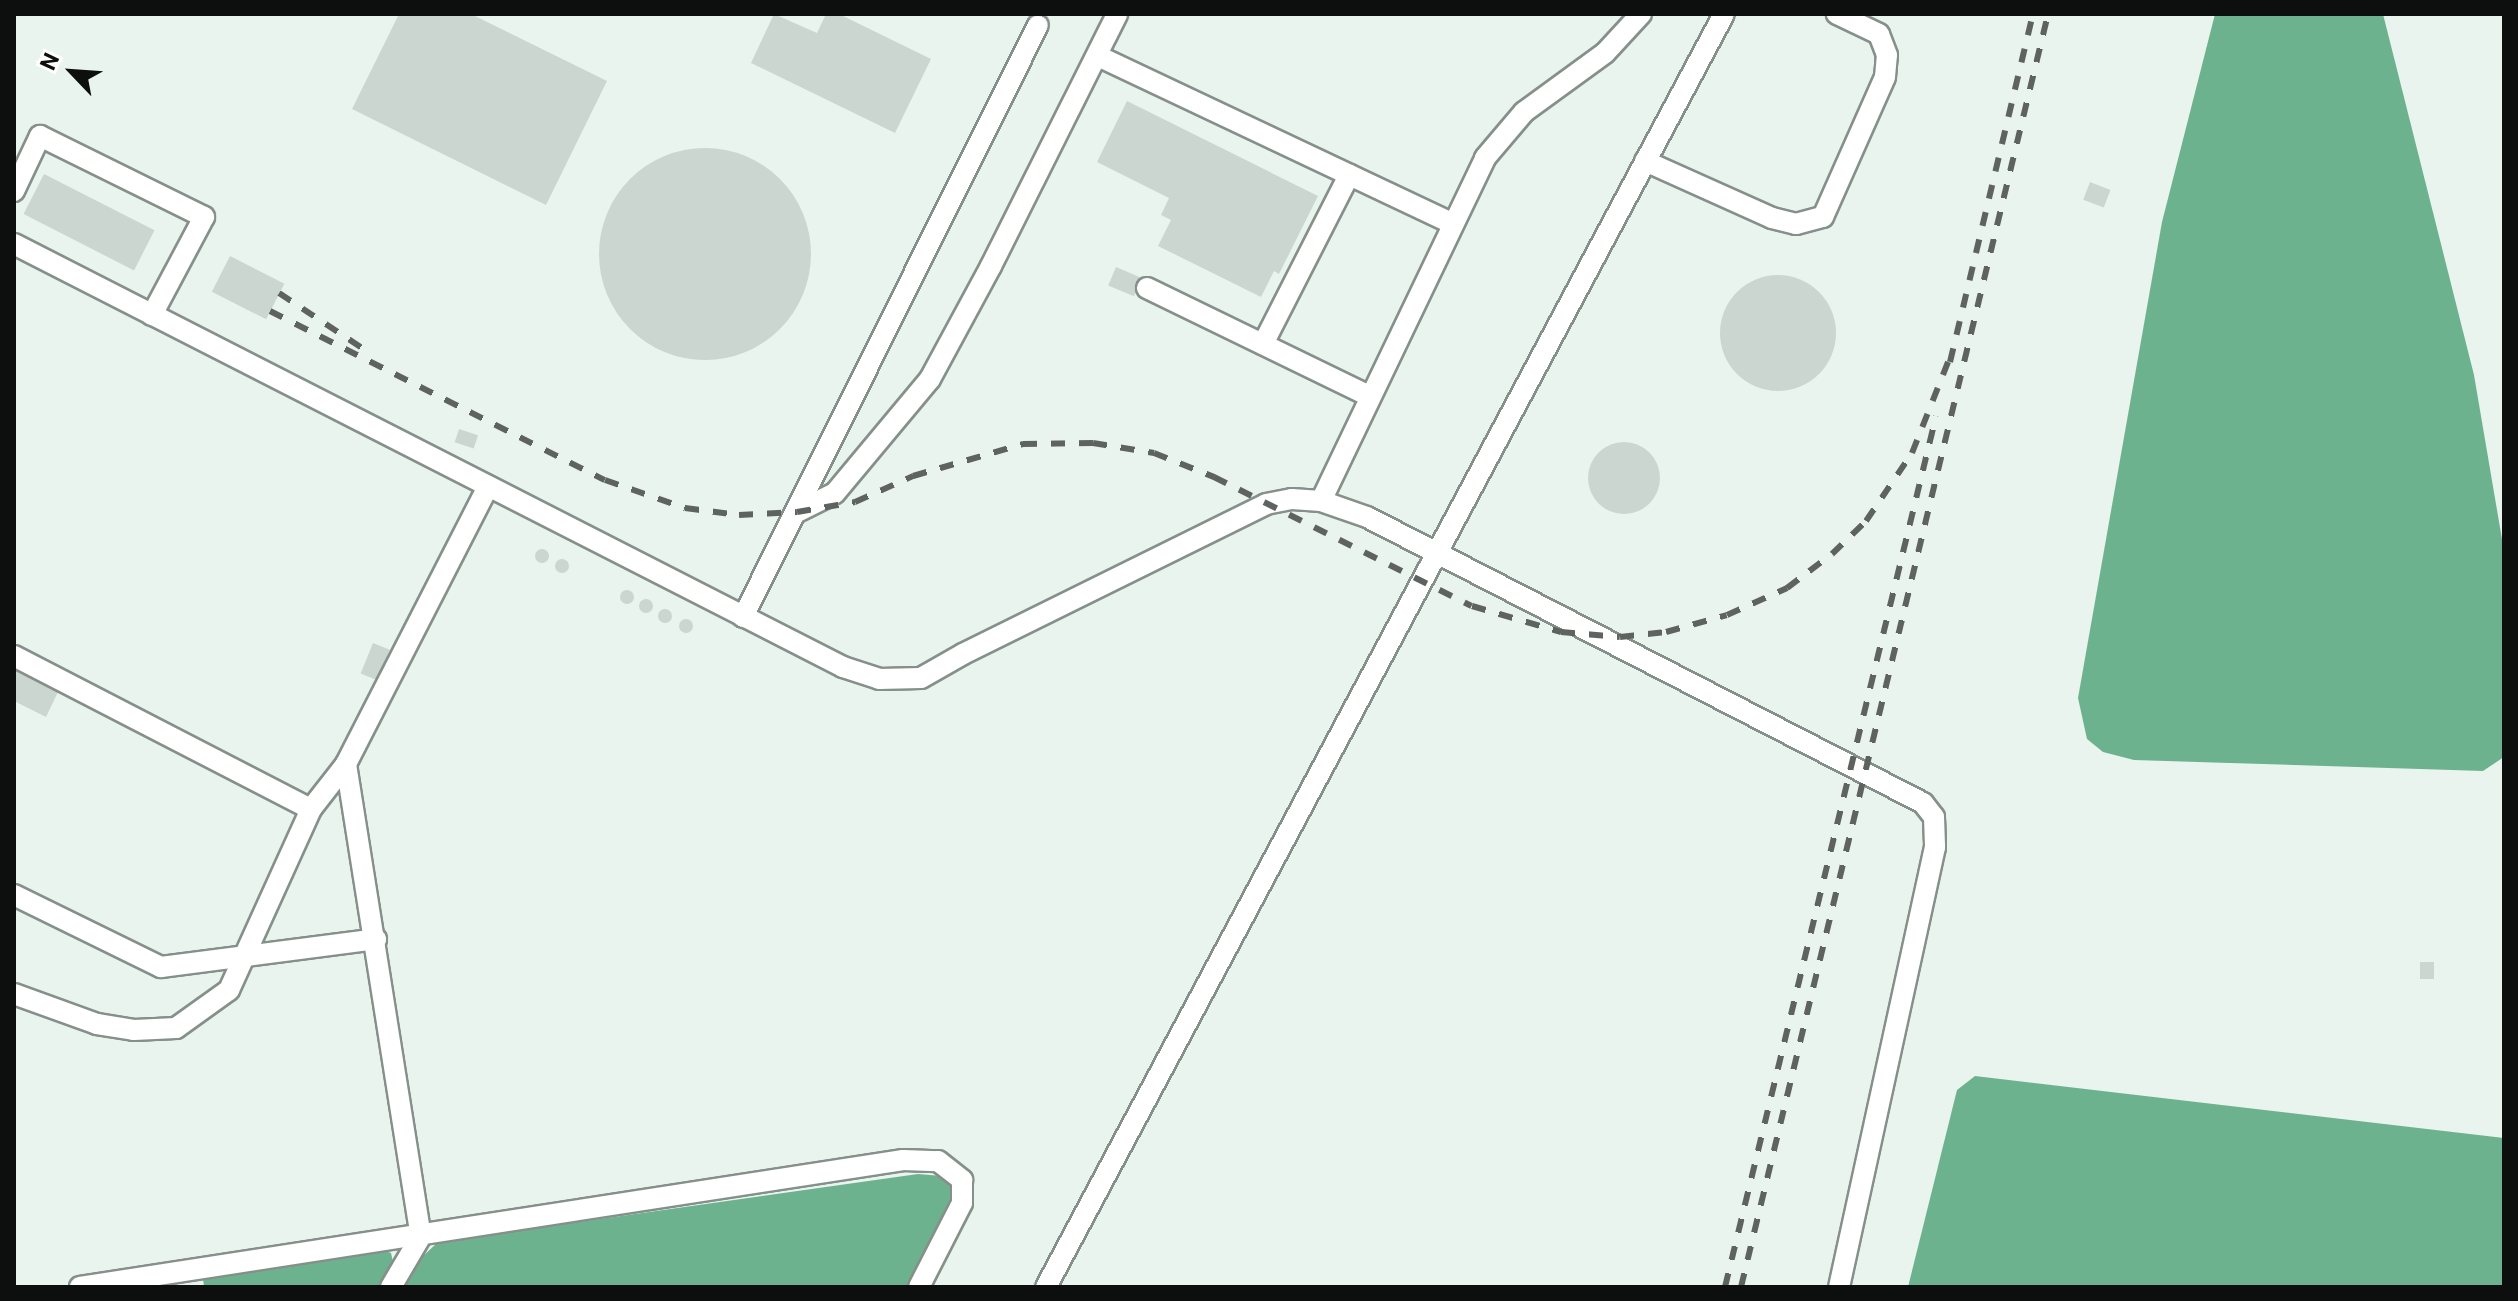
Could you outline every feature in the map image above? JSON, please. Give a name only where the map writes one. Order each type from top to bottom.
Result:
[{"type":"lane","points":[[797,512],[835,493],[930,379],[1117,14]]},
{"type":"lane","points":[[1321,501],[1485,158],[1524,112],[1605,53],[1641,14]]},
{"type":"lane","points":[[1046,1287],[1724,14]]},
{"type":"lane","points":[[1645,161],[1772,218],[1796,224],[1823,217],[1885,77],[1887,55],[1879,34],[1837,14]]},
{"type":"lane","points":[[743,617],[1038,25]]},
{"type":"lane","points":[[1098,56],[1452,223]]},
{"type":"lane","points":[[14,191],[40,136],[204,217],[152,315]]},
{"type":"lane","points":[[1263,344],[1349,175]]},
{"type":"lane","points":[[14,244],[743,617],[843,667],[879,679],[921,678],[963,654],[1266,504],[1292,499],[1321,501],[1367,517],[1923,803],[1934,817],[1935,847],[1839,1287]]},
{"type":"lane","points":[[1147,288],[1369,396]]},
{"type":"lane","points":[[14,994],[97,1024],[134,1030],[176,1028],[229,990],[311,809],[346,764],[488,486]]},
{"type":"lane","points":[[14,656],[311,809]]},
{"type":"lane","points":[[346,764],[421,1236],[391,1287]]},
{"type":"lane","points":[[14,895],[161,967],[376,939]]},
{"type":"lane","points":[[80,1287],[903,1160],[938,1161],[962,1180],[962,1203],[919,1287]]},
{"type":"shaded area","points":[[2215,14],[2383,14],[2474,375],[2504,551],[2504,757],[2483,771],[2134,760],[2103,752],[2087,739],[2078,698],[2162,222]]},
{"type":"shaded area","points":[[1975,1076],[2504,1138],[2504,1287],[1908,1287],[1957,1090]]},
{"type":"shaded area","points":[[918,1174],[942,1176],[954,1189],[947,1214],[910,1287],[404,1287],[421,1258],[438,1242]]},
{"type":"shaded area","points":[[378,1248],[391,1253],[393,1262],[383,1287],[204,1287],[203,1278]]},
{"type":"building","points":[[399,14],[471,14],[607,81],[546,205],[352,109]]},
{"type":"building","points":[[774,14],[817,33],[826,14],[839,14],[931,59],[895,133],[751,63]]},
{"type":"building","points":[[1127,101],[1318,196],[1279,274],[1274,271],[1261,297],[1158,246],[1171,220],[1161,215],[1169,198],[1097,162]]},
{"type":"building","points":[[705,148],[746,156],[780,179],[803,213],[811,254],[803,295],[780,329],[746,352],[705,360],[664,352],[630,329],[607,295],[599,254],[607,213],[630,179],[664,156]]},
{"type":"building","points":[[44,174],[154,230],[134,270],[24,214]]},
{"type":"building","points":[[2090,182],[2111,190],[2104,208],[2083,200]]},
{"type":"building","points":[[230,256],[284,284],[266,319],[212,292]]},
{"type":"building","points":[[1116,267],[1142,278],[1134,296],[1108,285]]},
{"type":"building","points":[[1778,275],[1800,280],[1819,292],[1831,311],[1836,333],[1831,355],[1819,374],[1800,386],[1778,391],[1756,386],[1737,374],[1725,355],[1720,333],[1725,311],[1737,292],[1756,280]]},
{"type":"building","points":[[459,429],[478,435],[474,448],[455,442]]},
{"type":"building","points":[[1624,442],[1644,448],[1654,458],[1660,478],[1654,498],[1644,508],[1624,514],[1604,508],[1594,498],[1588,478],[1594,458],[1604,448]]},
{"type":"building","points":[[542,549],[549,556],[542,563],[535,556]]},
{"type":"building","points":[[562,559],[569,566],[562,573],[555,566]]},
{"type":"building","points":[[627,590],[634,597],[627,604],[620,597]]},
{"type":"building","points":[[646,599],[653,606],[646,613],[639,606]]},
{"type":"building","points":[[665,609],[672,616],[665,623],[658,616]]},
{"type":"building","points":[[686,619],[693,626],[686,633],[679,626]]},
{"type":"building","points":[[373,643],[390,650],[377,680],[361,674]]},
{"type":"building","points":[[14,670],[58,692],[46,717],[14,701]]},
{"type":"building","points":[[2420,962],[2434,962],[2434,979],[2420,979]]},
{"type":"railway","points":[[1950,362],[2033,14]]},
{"type":"railway","points":[[1741,1287],[2048,14]]},
{"type":"railway","points":[[279,293],[362,348]]},
{"type":"railway","points":[[270,311],[605,480],[685,508],[739,515],[797,512],[855,502],[913,476],[1023,444],[1093,443],[1154,453],[1214,477],[1472,606],[1561,632],[1620,637],[1666,632],[1727,615],[1787,588],[1832,554],[1866,521],[1912,453],[1952,352]]},
{"type":"railway","points":[[1725,1287],[1936,416]]}]
